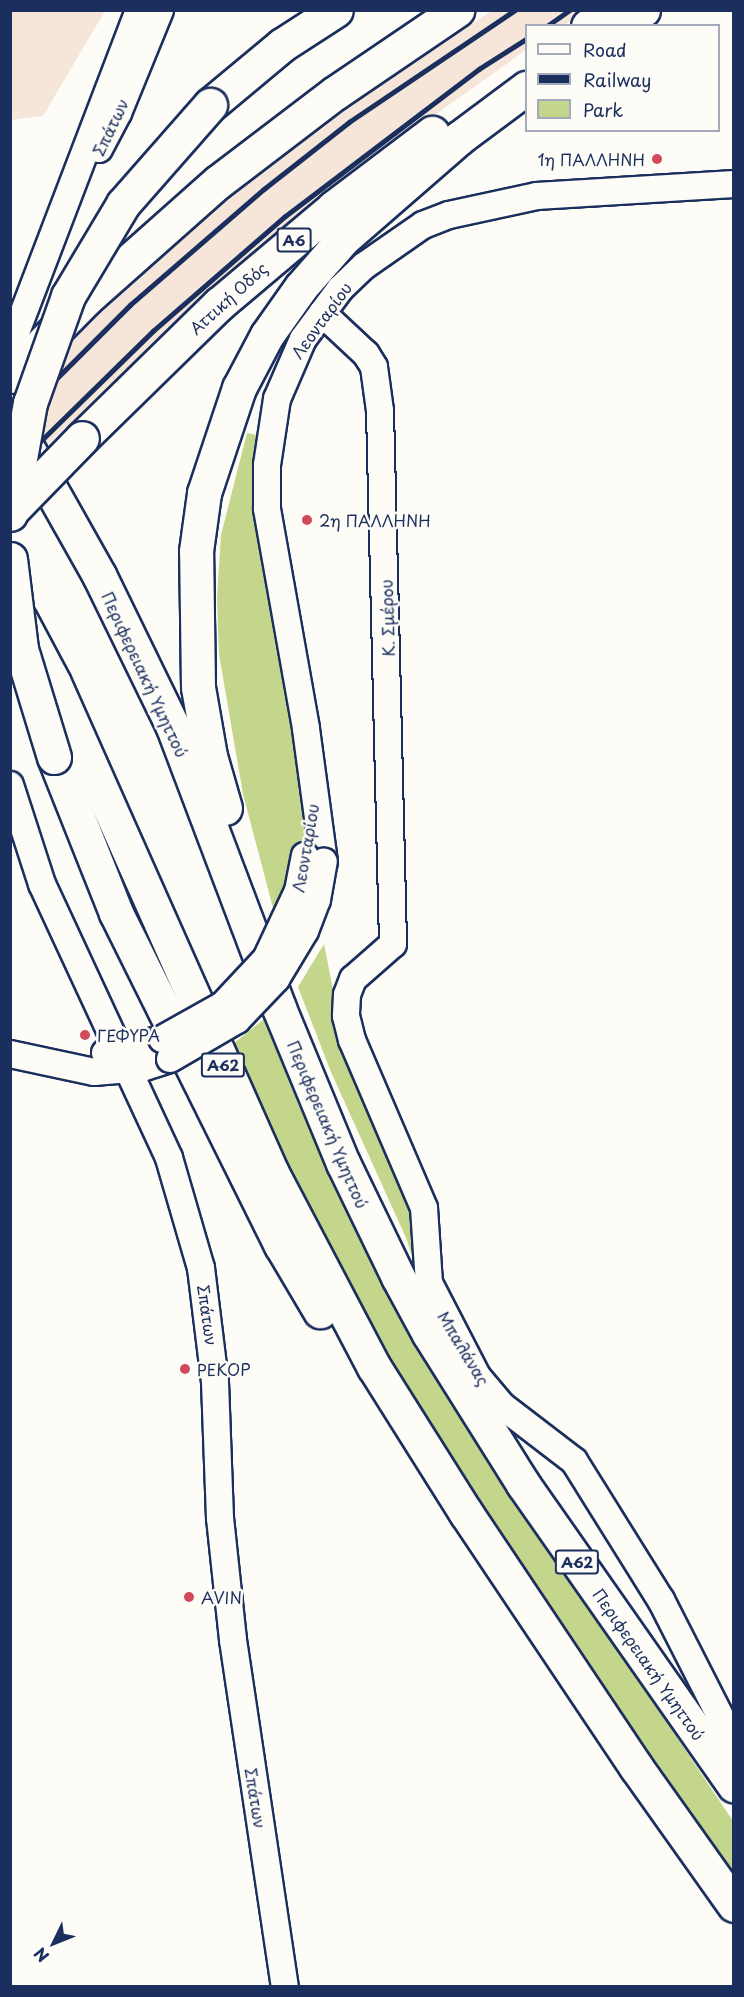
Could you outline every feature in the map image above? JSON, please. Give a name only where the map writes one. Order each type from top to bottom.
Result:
[{"type":"highway","points":[[10,513],[30,403],[68,296],[123,204],[210,105],[282,45],[336,10]]},
{"type":"highway","points":[[15,362],[218,182],[335,93],[457,10]]},
{"type":"highway","points":[[591,24],[611,10]]},
{"type":"highway","points":[[622,24],[643,10]]},
{"type":"highway","name":"Αττική Οδός","points":[[10,513],[82,438],[219,304],[334,207],[525,68]]},
{"type":"highway","points":[[343,1164],[292,1003],[257,914],[210,756],[198,687],[195,596],[204,492],[239,388],[267,335],[301,287],[386,198],[525,89]]},
{"type":"highway","name":"Περιφερειακή Υμηττού","points":[[10,417],[110,596],[173,728],[279,1008],[343,1164],[403,1287],[474,1410],[734,1785]]},
{"type":"highway","points":[[10,559],[21,649],[54,757],[116,914],[281,1245],[313,1301],[437,1483],[466,1513]]},
{"type":"highway","name":"Α62","points":[[10,602],[54,683],[272,1173],[374,1366],[466,1513],[636,1767],[734,1905]]},
{"type":"street","name":"Σπάτων","points":[[15,362],[51,239],[139,10]]},
{"type":"street","name":"Σπάτων","points":[[51,239],[118,113],[160,10]]},
{"type":"street","name":"Λεονταρίου","points":[[10,1054],[94,1072],[124,1060],[166,1049],[237,1020],[276,980],[305,931],[317,900],[314,859],[314,795],[273,553],[267,465],[277,399],[289,365],[322,313],[364,266],[423,225],[449,215],[537,196],[734,184]]},
{"type":"street","name":"Κ. Σμέρου","points":[[322,313],[366,354],[374,367],[379,396],[393,944]]},
{"type":"street","name":"Σπάτων","points":[[10,785],[42,884],[124,1060],[183,1200],[209,1311],[220,1518],[232,1630],[285,1986]]},
{"type":"street","name":"Μπαλάνας","points":[[393,944],[352,979],[347,994],[346,1016],[352,1040],[424,1208],[429,1283],[477,1376],[501,1405],[574,1461],[661,1600],[734,1743]]},
{"type":"shaded area","points":[[10,11],[105,11],[43,116],[11,120]]},
{"type":"shaded area","points":[[492,11],[587,11],[566,24],[525,24],[525,51],[411,132],[261,251],[105,389],[30,462],[64,340],[199,221],[275,160],[372,88]]},
{"type":"green space","points":[[247,433],[268,437],[307,785],[306,827],[299,865],[278,927],[243,794],[219,654],[217,598],[221,535]]},
{"type":"green space","points":[[324,944],[341,1030],[413,1202],[417,1274],[407,1240],[331,1072],[298,987]]},
{"type":"green space","points":[[264,1019],[299,1106],[361,1237],[434,1375],[733,1821],[733,1872],[477,1506],[336,1273],[229,1047]]},
{"type":"railway","points":[[10,425],[130,305],[264,189],[349,122],[515,10]]},
{"type":"railway","points":[[550,24],[570,10]]},
{"type":"railway","points":[[10,471],[153,331],[284,217],[479,69],[525,40]]},
{"type":"place","name":"1η ΠΑΛΛΗΝΗ","points":[[657,159]]},
{"type":"place","name":"2η ΠΑΛΛΗΝΗ","points":[[307,520]]},
{"type":"place","name":"ΓΕΦΥΡΑ","points":[[85,1035]]},
{"type":"place","name":"ΡΕΚΟΡ","points":[[185,1369]]},
{"type":"place","name":"AVIN","points":[[189,1597]]}]
